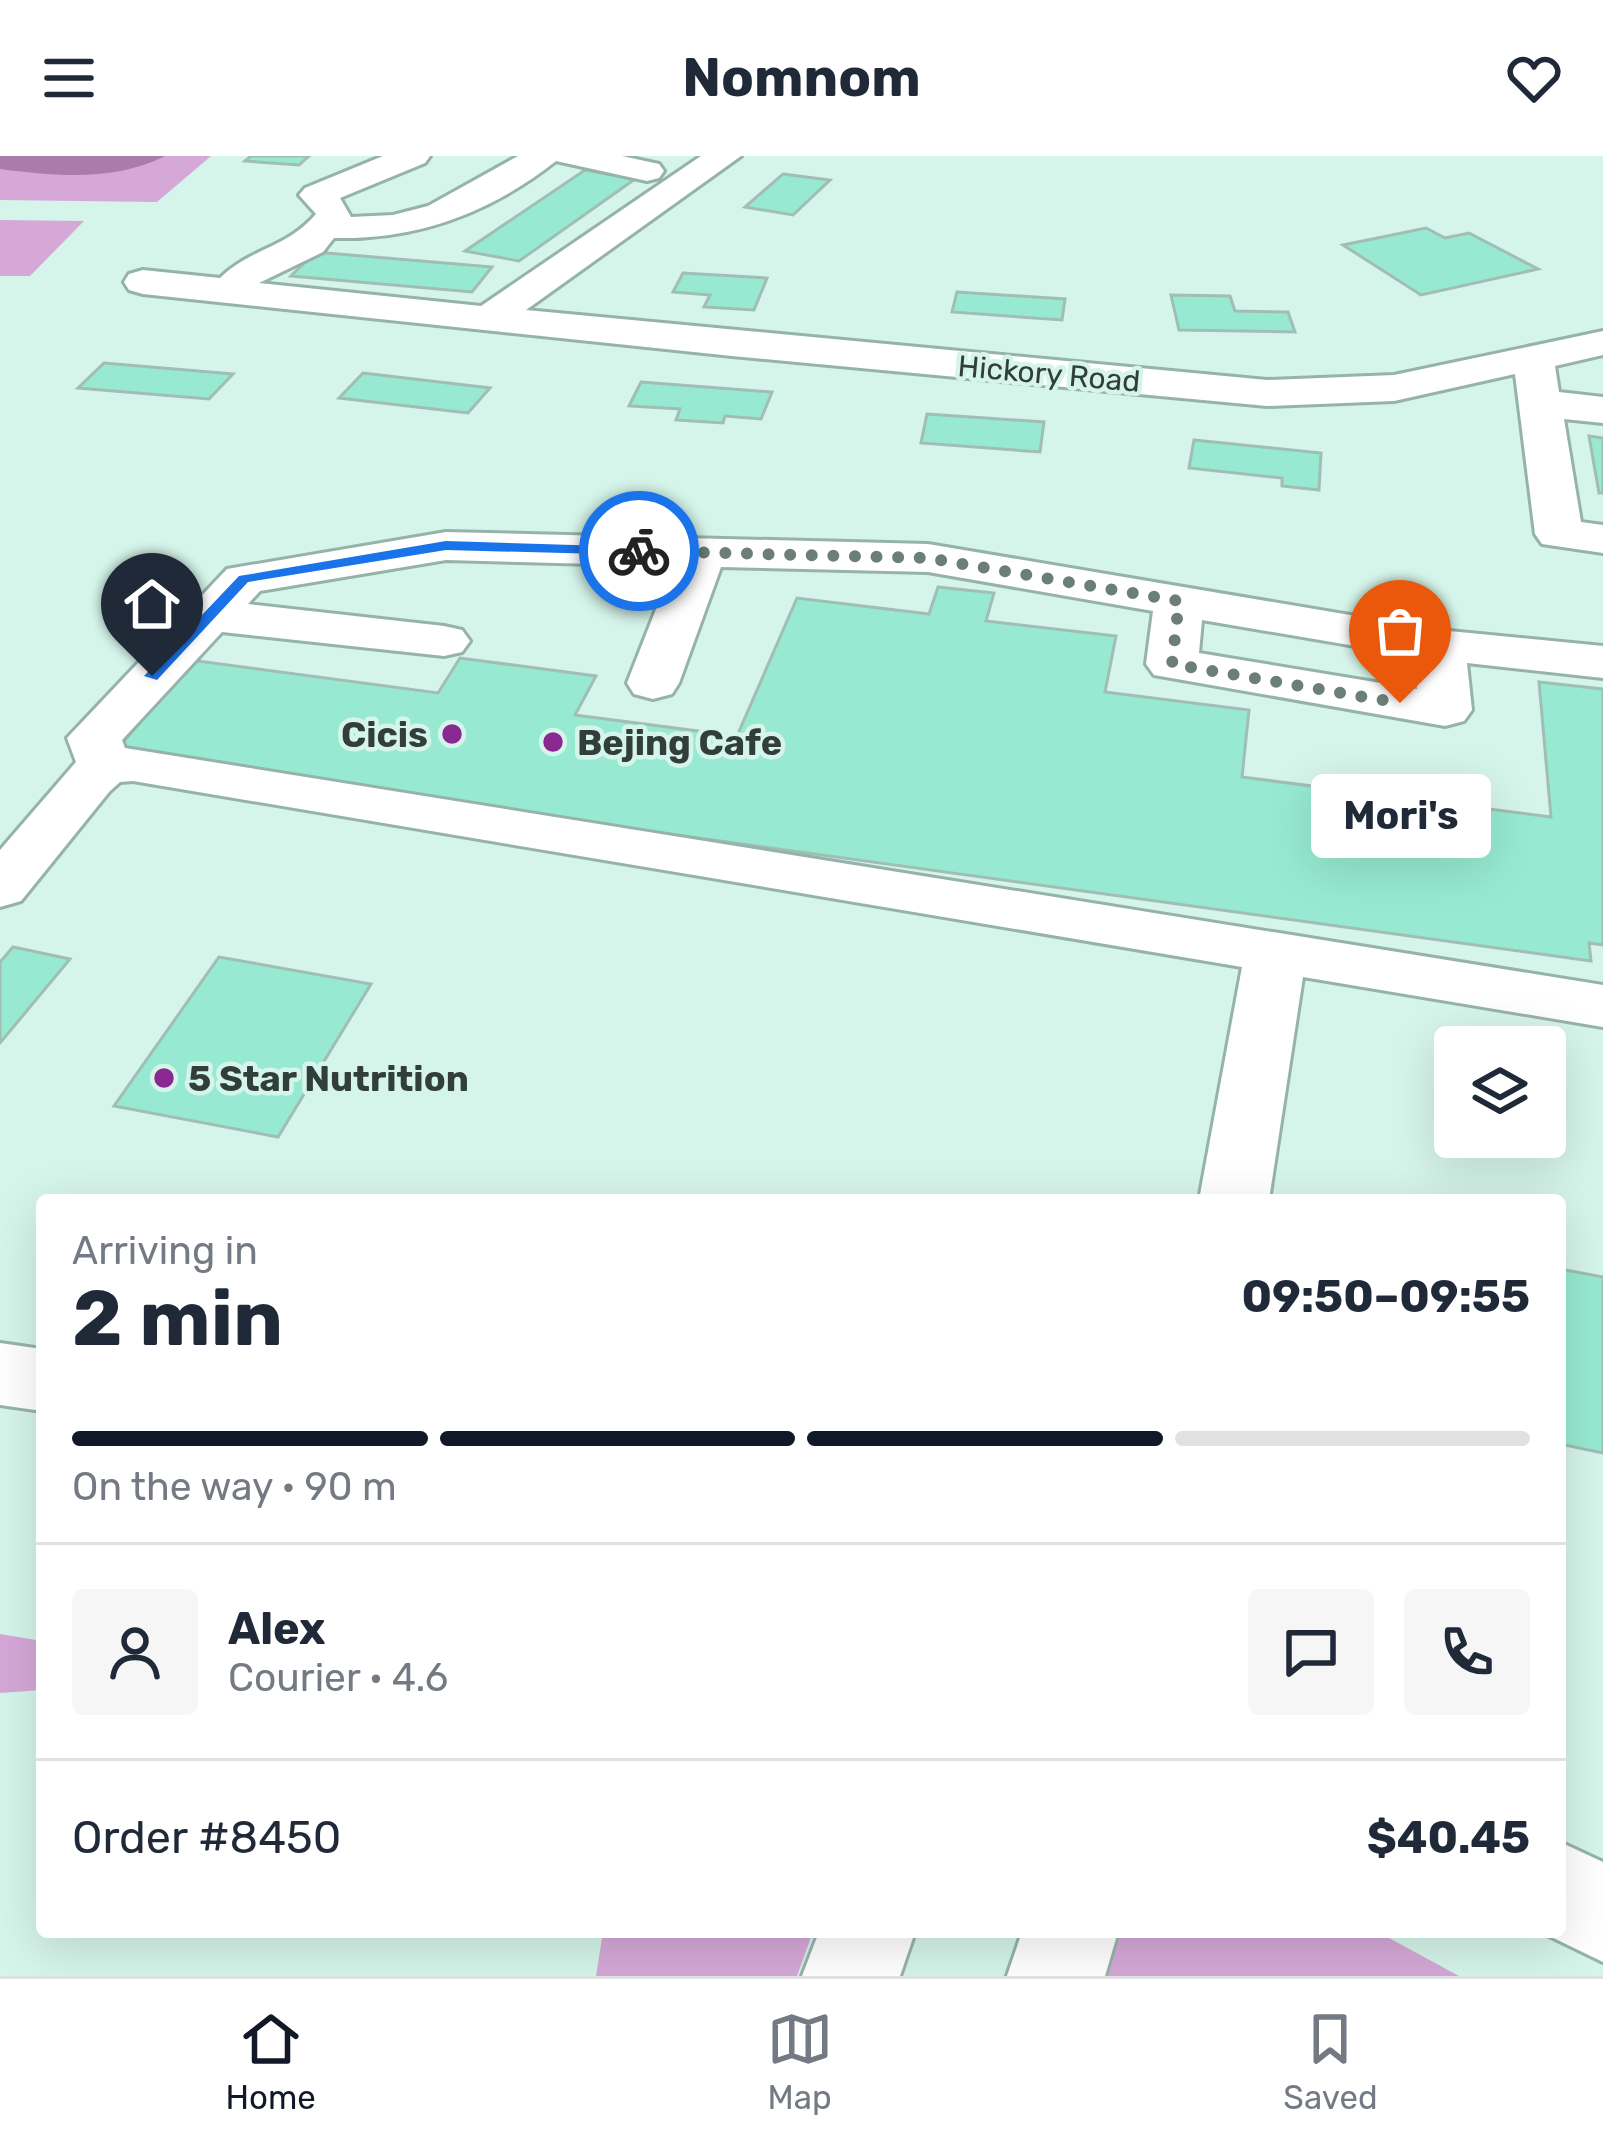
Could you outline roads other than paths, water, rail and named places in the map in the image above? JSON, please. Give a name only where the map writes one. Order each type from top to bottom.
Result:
[{"type":"street","points":[[229,291],[252,268],[310,244],[335,214],[317,195],[412,156]]},
{"type":"street","points":[[325,226],[400,228],[440,218],[542,156]]},
{"type":"street","points":[[569,156],[647,171]]},
{"type":"street","points":[[491,316],[724,156]]},
{"type":"street","name":"Hickory Road","points":[[143,283],[1267,393],[1394,388],[1603,343]]},
{"type":"street","points":[[1533,358],[1559,534],[1603,539]]},
{"type":"street","points":[[1539,404],[1603,410]]},
{"type":"street","points":[[105,766],[94,738],[244,579],[446,546],[928,558],[1439,645],[1603,662]]},
{"type":"street","points":[[652,682],[702,552]]},
{"type":"street","points":[[209,615],[444,641]]},
{"type":"street","points":[[0,888],[105,766],[134,764],[1603,1006]]},
{"type":"street","points":[[1230,1184],[1276,953]]},
{"type":"street","points":[[0,1374],[36,1379]]},
{"type":"street","points":[[1566,1894],[1603,1914]]},
{"type":"street","points":[[850,1976],[865,1938]]},
{"type":"street","points":[[1056,1976],[1068,1938]]},
{"type":"place","name":"Mori's","points":[[1400,703]]},
{"type":"place","name":"Cicis","points":[[452,734]]},
{"type":"place","name":"Bejing Cafe","points":[[553,742]]},
{"type":"place","name":"5 Star Nutrition","points":[[164,1078]]}]
